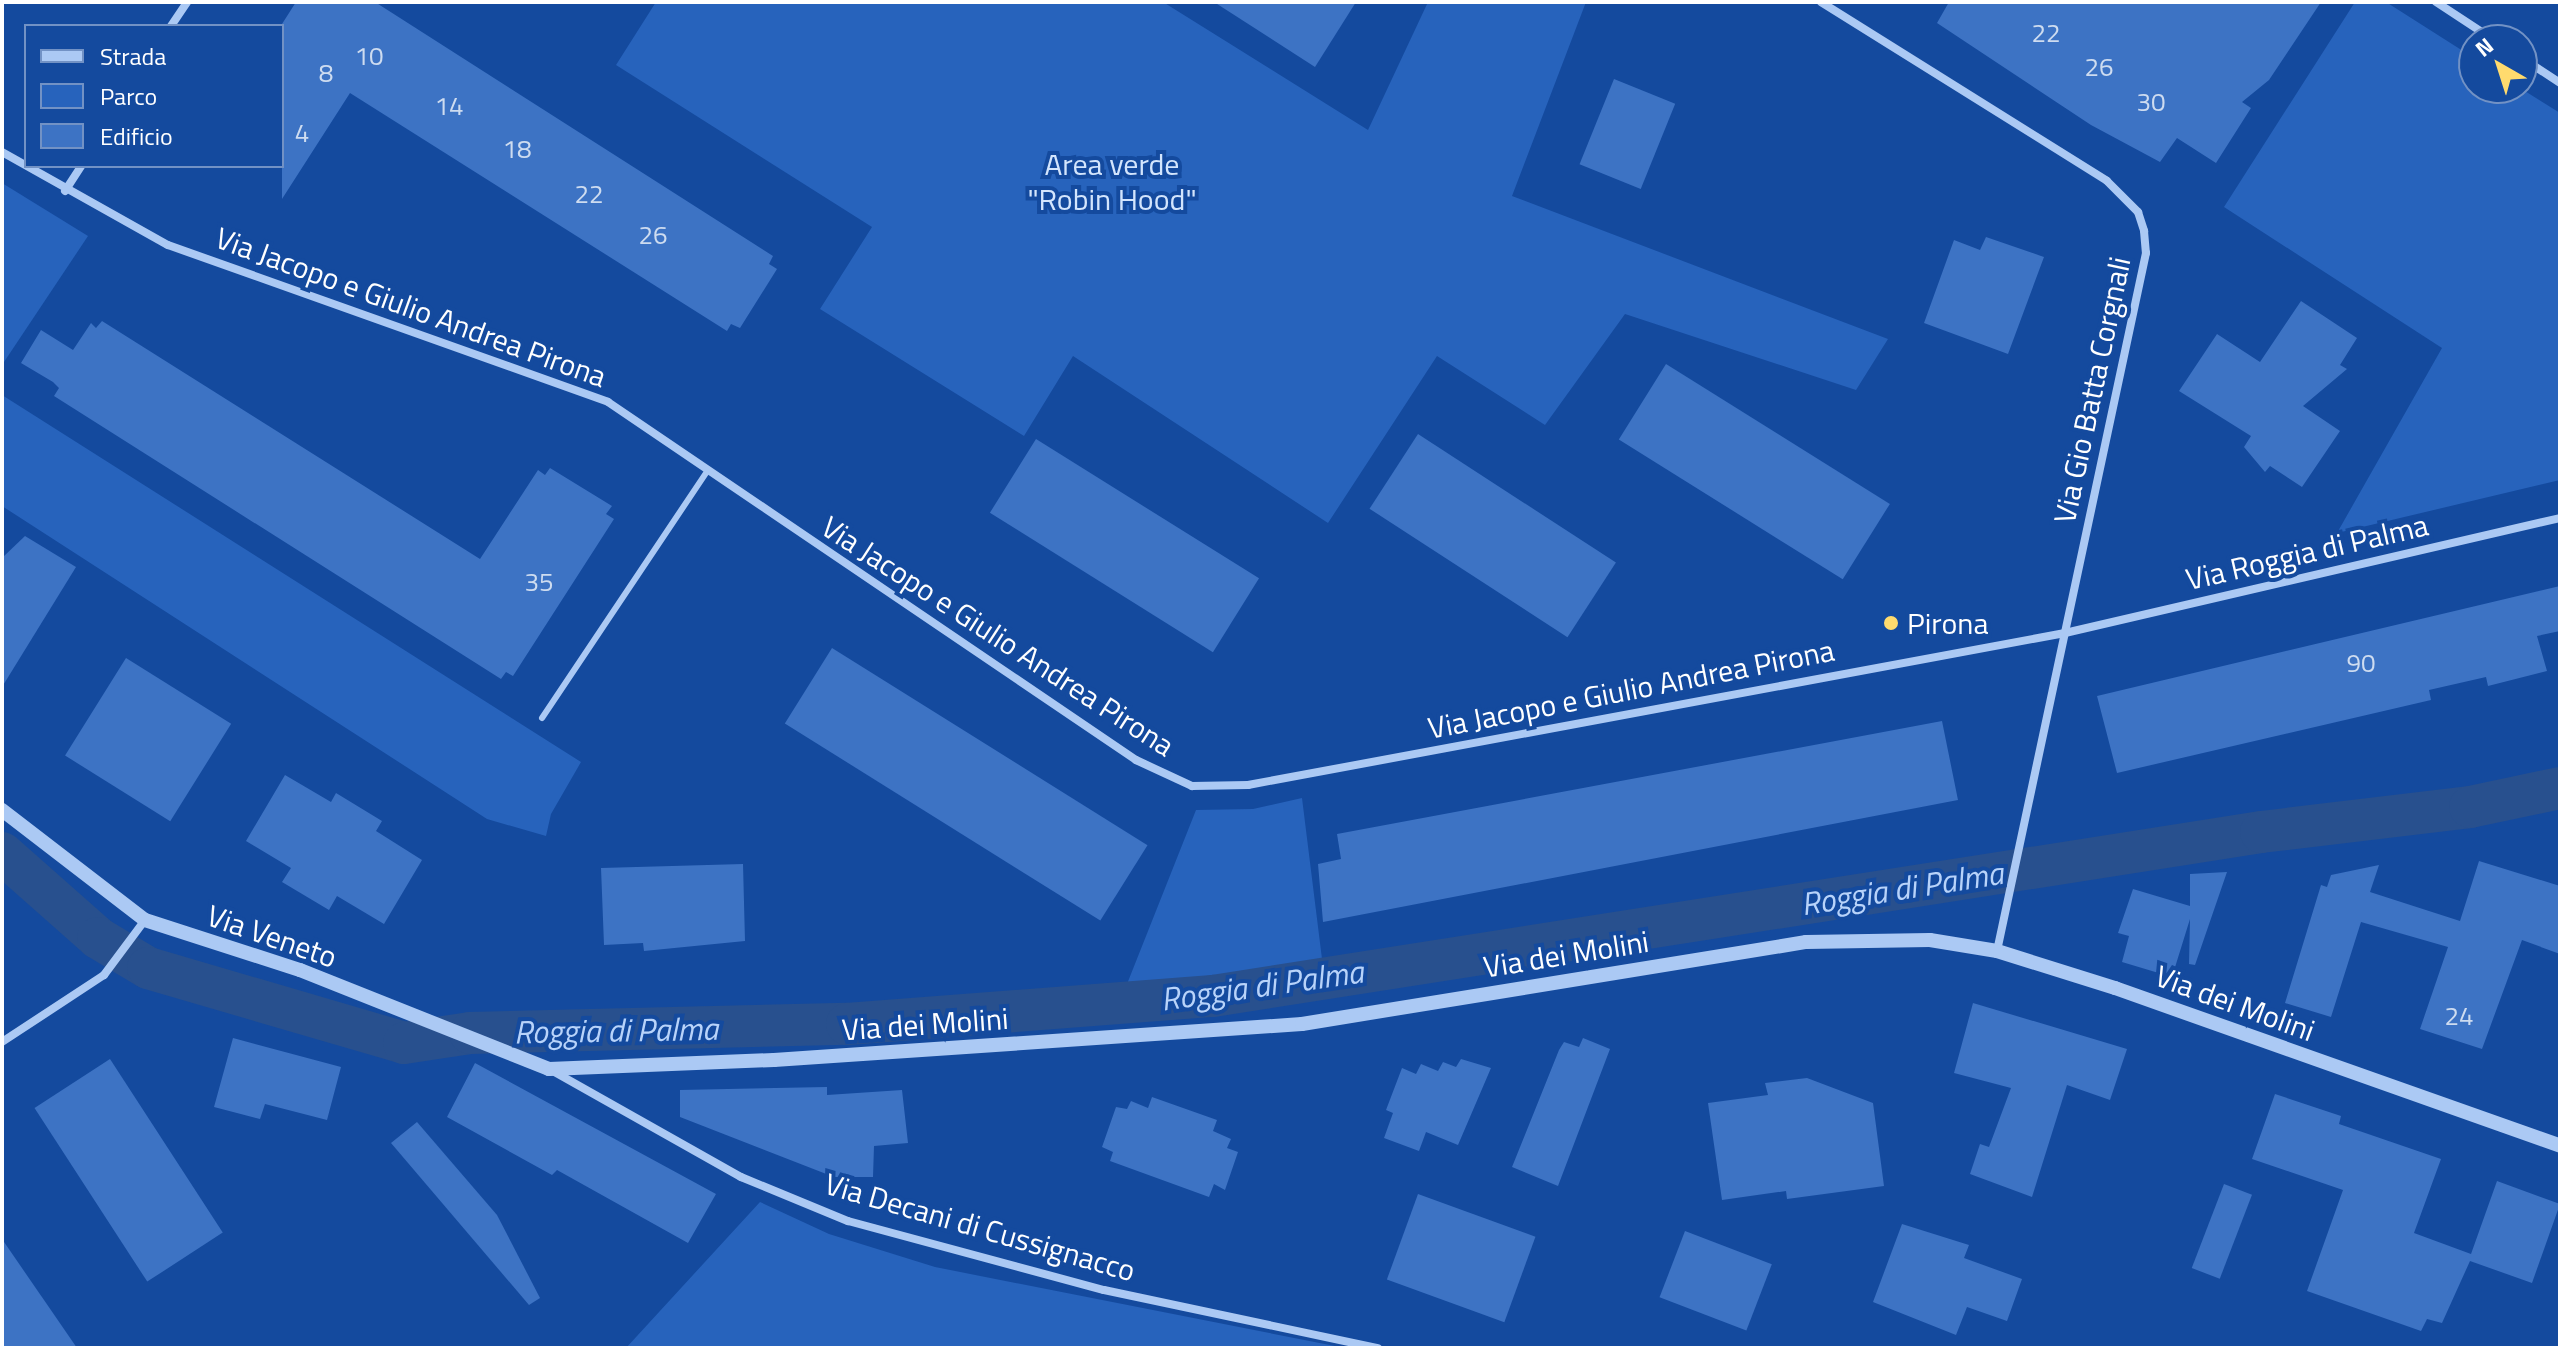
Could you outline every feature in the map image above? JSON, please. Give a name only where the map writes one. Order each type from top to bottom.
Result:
[{"type":"street","points":[[172,24],[187,2]]},
{"type":"street","name":"Via Gio Batta Corgnali","points":[[1821,2],[2107,181],[2138,212],[2146,253],[1997,951]]},
{"type":"street","points":[[2436,2],[2470,24]]},
{"type":"street","points":[[2538,69],[2560,83]]},
{"type":"street","name":"Via Jacopo e Giulio Andrea Pirona","points":[[2,152],[24,166]]},
{"type":"street","name":"Via Jacopo e Giulio Andrea Pirona","points":[[28,168],[168,245],[608,402],[1136,760],[1192,786],[1248,785],[2065,633]]},
{"type":"street","points":[[65,191],[80,168]]},
{"type":"street","name":"Via Roggia di Palma","points":[[2065,633],[2560,518]]},
{"type":"street","name":"Via Veneto","points":[[2,810],[145,920],[300,970],[507,1056],[549,1069]]},
{"type":"street","points":[[2,1042],[104,975],[145,920]]},
{"type":"street","name":"Via dei Molini","points":[[549,1069],[774,1060],[1302,1024],[1806,942],[1930,940],[1997,951],[2560,1146]]},
{"type":"street","name":"Via Decani di Cussignacco","points":[[549,1069],[741,1177],[848,1221],[1104,1290],[1378,1348]]},
{"type":"lane","points":[[542,718],[708,470]]},
{"type":"green space","name":"Area verde \"Robin Hood\"","points":[[656,2],[1163,2],[1368,130],[1428,2],[1586,2],[1512,196],[1888,339],[1856,390],[1625,314],[1545,425],[1437,356],[1328,523],[1073,356],[1024,436],[820,309],[872,227],[616,65]]},
{"type":"green space","points":[[2355,2],[2386,2],[2458,48],[2458,104],[2538,104],[2538,99],[2560,113],[2560,480],[2337,533],[2442,348],[2224,207]]},
{"type":"green space","points":[[2,183],[88,236],[2,365]]},
{"type":"green space","points":[[2,395],[581,762],[551,814],[546,836],[487,819],[2,506]]},
{"type":"green space","points":[[1302,798],[1323,967],[1239,979],[1127,984],[1196,810],[1253,809]]},
{"type":"green space","points":[[760,1202],[829,1234],[935,1267],[1345,1348],[626,1348]]},
{"type":"building","points":[[296,2],[375,2],[773,256],[769,264],[777,269],[740,328],[731,324],[727,331],[350,93],[282,199],[282,24]]},
{"type":"building","points":[[1214,2],[1356,2],[1315,67]]},
{"type":"building","points":[[1949,2],[2321,2],[2269,80],[2242,102],[2251,108],[2216,163],[2177,138],[2160,162],[2091,125],[1937,23]]},
{"type":"building","points":[[1614,79],[1675,104],[1641,189],[1580,164]]},
{"type":"building","points":[[1986,237],[2044,257],[2008,354],[1924,323],[1954,240],[1980,250]]},
{"type":"building","points":[[2301,301],[2357,338],[2340,365],[2347,369],[2303,406],[2340,431],[2302,487],[2270,466],[2265,472],[2244,447],[2251,436],[2179,391],[2217,334],[2260,362]]},
{"type":"building","points":[[102,321],[480,559],[538,470],[545,475],[550,468],[612,506],[606,514],[614,519],[513,676],[506,672],[501,679],[54,396],[59,388],[53,382],[21,363],[41,330],[73,350],[91,323],[96,328]]},
{"type":"building","points":[[1666,364],[1890,504],[1843,579],[1619,439]]},
{"type":"building","points":[[1418,434],[1616,563],[1567,637],[1370,509]]},
{"type":"building","points":[[1036,439],[1259,578],[1213,652],[990,513]]},
{"type":"building","points":[[25,536],[76,567],[2,687],[2,558]]},
{"type":"building","points":[[2560,586],[2560,631],[2537,636],[2547,671],[2488,686],[2486,677],[2429,690],[2431,700],[2117,773],[2097,696]]},
{"type":"building","points":[[832,648],[1147,845],[1100,921],[785,723]]},
{"type":"building","points":[[126,658],[231,724],[170,821],[65,756]]},
{"type":"building","points":[[1942,721],[1958,800],[1323,922],[1318,864],[1341,859],[1337,834]]},
{"type":"building","points":[[285,775],[331,802],[336,793],[382,821],[376,831],[422,860],[384,924],[337,896],[329,910],[282,882],[291,868],[246,841]]},
{"type":"building","points":[[2479,861],[2560,886],[2560,954],[2522,940],[2482,1049],[2420,1029],[2448,947],[2361,922],[2331,1017],[2285,1003],[2321,885],[2327,887],[2331,875],[2379,865],[2370,892],[2460,921]]},
{"type":"building","points":[[743,864],[745,941],[644,951],[643,943],[604,945],[601,868]]},
{"type":"building","points":[[2227,872],[2195,965],[2189,964],[2190,919],[2172,977],[2122,962],[2129,936],[2118,933],[2133,889],[2190,906],[2190,874]]},
{"type":"building","points":[[1973,1003],[2127,1049],[2110,1100],[2067,1085],[2032,1197],[1970,1174],[1980,1144],[1989,1147],[2011,1088],[1954,1073]]},
{"type":"building","points":[[233,1038],[341,1067],[327,1120],[265,1104],[260,1119],[214,1107]]},
{"type":"building","points":[[1583,1038],[1610,1049],[1558,1186],[1512,1167],[1559,1050],[1564,1042],[1579,1047]]},
{"type":"building","points":[[110,1059],[223,1233],[147,1282],[35,1108]]},
{"type":"building","points":[[1461,1059],[1491,1068],[1458,1145],[1426,1132],[1419,1151],[1384,1138],[1393,1113],[1386,1110],[1402,1068],[1416,1074],[1421,1064],[1438,1071],[1443,1062],[1456,1067]]},
{"type":"building","points":[[475,1063],[716,1194],[688,1243],[557,1170],[552,1175],[447,1117]]},
{"type":"building","points":[[1807,1078],[1873,1103],[1884,1186],[1787,1199],[1786,1191],[1722,1200],[1708,1103],[1768,1095],[1765,1083]]},
{"type":"building","points":[[827,1087],[827,1095],[902,1090],[908,1143],[874,1146],[873,1177],[834,1177],[680,1117],[680,1090]]},
{"type":"building","points":[[2275,1094],[2341,1116],[2339,1124],[2441,1159],[2414,1233],[2471,1254],[2497,1181],[2560,1204],[2532,1283],[2470,1261],[2442,1323],[2427,1319],[2421,1331],[2307,1291],[2343,1190],[2252,1159]]},
{"type":"building","points":[[1152,1097],[1217,1120],[1213,1131],[1231,1139],[1227,1148],[1238,1152],[1225,1190],[1214,1184],[1209,1197],[1110,1161],[1113,1152],[1102,1147],[1116,1107],[1127,1109],[1131,1101],[1148,1108]]},
{"type":"building","points":[[417,1122],[497,1215],[540,1298],[529,1305],[391,1143]]},
{"type":"building","points":[[2224,1184],[2252,1195],[2220,1279],[2192,1268]]},
{"type":"building","points":[[1418,1194],[1535,1237],[1504,1322],[1387,1280]]},
{"type":"building","points":[[1902,1224],[1969,1245],[1964,1258],[2022,1279],[2007,1321],[1967,1307],[1956,1335],[1873,1302]]},
{"type":"building","points":[[1685,1231],[1772,1264],[1746,1331],[1660,1297]]},
{"type":"building","points":[[2,1239],[77,1348],[2,1348]]},
{"type":"waterway","name":"Roggia di Palma","points":[[2,853],[98,938],[148,968],[404,1043],[470,1033],[847,1024],[1213,996],[2261,832],[2470,807],[2560,788]]},
{"type":"place","name":"Pirona","points":[[1891,623]]}]
